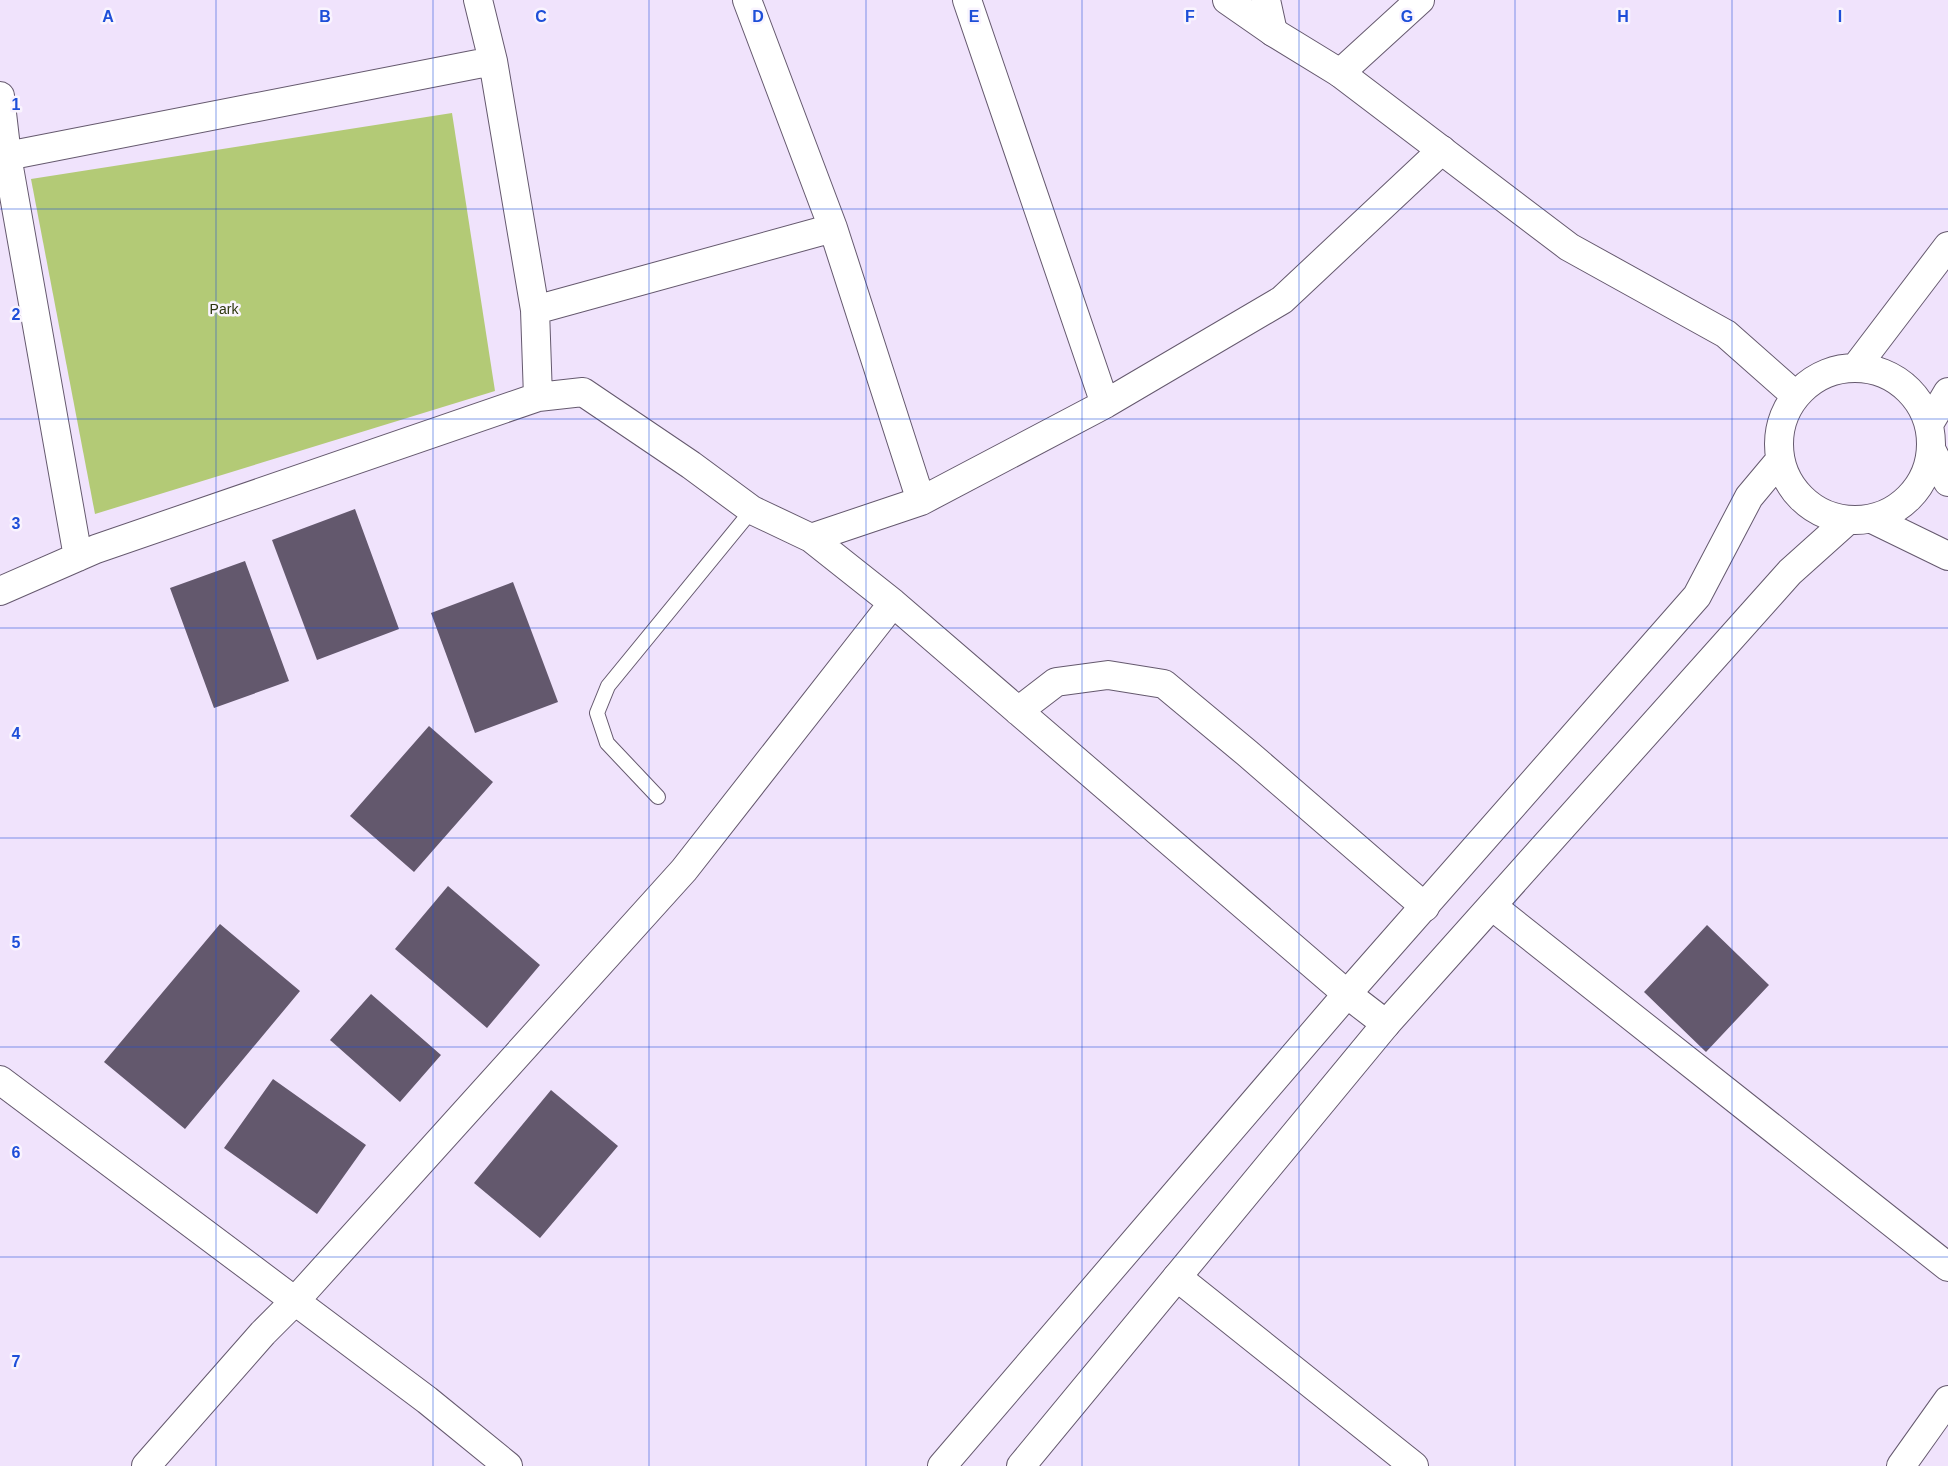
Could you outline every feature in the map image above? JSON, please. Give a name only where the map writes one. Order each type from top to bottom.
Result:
[{"type":"street","points":[[478,0],[493,61],[535,310],[538,398]]},
{"type":"street","points":[[747,0],[833,228],[921,501]]},
{"type":"street","points":[[967,0],[1105,404]]},
{"type":"street","points":[[1227,0],[1273,32],[1340,73],[1569,247],[1726,334],[1795,395]]},
{"type":"street","points":[[1266,0],[1273,32]]},
{"type":"street","points":[[1340,73],[1420,0]]},
{"type":"street","points":[[7,156],[493,61]]},
{"type":"street","points":[[0,96],[7,156],[78,557]]},
{"type":"street","points":[[812,538],[921,501],[1105,404],[1282,300],[1442,150]]},
{"type":"street","points":[[535,310],[833,228]]},
{"type":"street","points":[[1856,366],[1948,246]]},
{"type":"street","points":[[1948,482],[1919,402],[1902,383],[1881,371],[1856,366],[1832,370],[1812,380],[1795,395],[1784,415],[1778,437],[1780,460],[1789,482],[1804,501],[1824,514],[1860,520],[1948,556]]},
{"type":"street","points":[[0,591],[106,546],[538,398],[583,392],[691,465],[752,510],[812,538],[893,603],[1347,994],[1386,1024]]},
{"type":"street","points":[[1021,1466],[1386,1024],[1790,572],[1860,520],[1895,510],[1913,494],[1926,472],[1930,436],[1948,392]]},
{"type":"street","points":[[942,1466],[1347,994],[1697,596],[1749,497],[1780,460]]},
{"type":"street","points":[[146,1466],[263,1333],[295,1301],[684,870],[893,603]]},
{"type":"street","points":[[1018,710],[1056,682],[1108,675],[1164,684],[1425,907]]},
{"type":"street","points":[[1492,906],[1948,1267]]},
{"type":"street","points":[[0,1080],[426,1400],[508,1466]]},
{"type":"street","points":[[1177,1277],[1414,1466]]},
{"type":"street","points":[[1901,1466],[1948,1400]]},
{"type":"lane","points":[[658,797],[607,743],[597,713],[608,686],[752,510]]},
{"type":"green space","name":"Park","points":[[452,113],[495,391],[95,514],[31,179]]},
{"type":"building","points":[[355,509],[399,629],[317,660],[272,540]]},
{"type":"building","points":[[245,561],[289,681],[214,708],[170,588]]},
{"type":"building","points":[[513,582],[558,702],[475,733],[431,613]]},
{"type":"building","points":[[429,726],[493,782],[414,872],[350,816]]},
{"type":"building","points":[[448,886],[540,965],[487,1028],[395,949]]},
{"type":"building","points":[[220,924],[300,991],[185,1129],[104,1062]]},
{"type":"building","points":[[1707,925],[1769,985],[1706,1052],[1644,992]]},
{"type":"building","points":[[371,994],[441,1055],[400,1102],[330,1040]]},
{"type":"building","points":[[273,1079],[366,1145],[317,1214],[224,1148]]},
{"type":"building","points":[[551,1090],[618,1146],[540,1238],[474,1183]]}]
